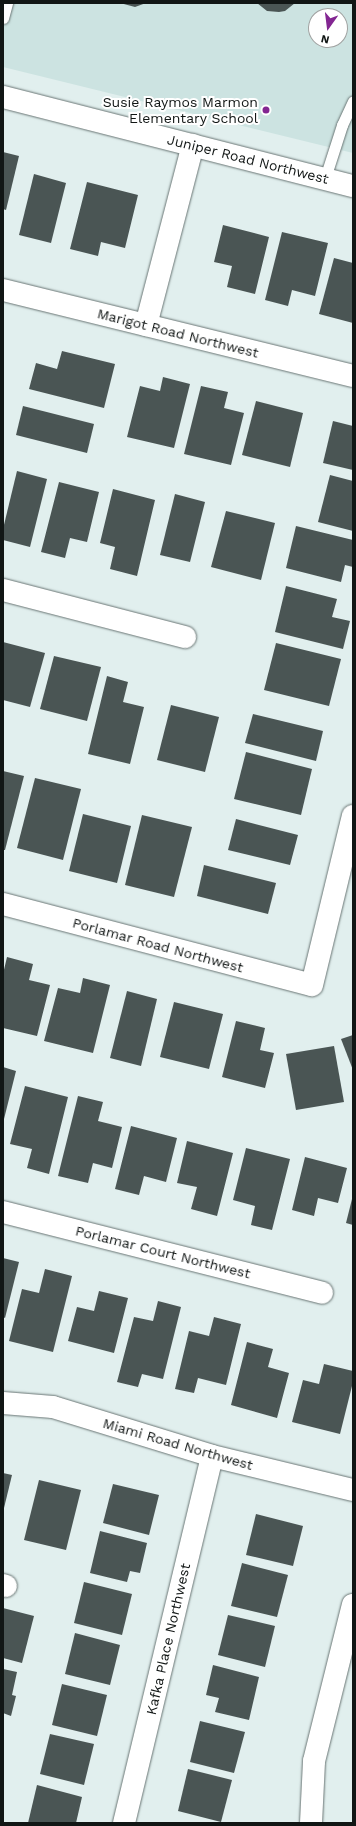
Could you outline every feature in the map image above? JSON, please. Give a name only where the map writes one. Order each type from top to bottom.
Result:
[{"type":"street","name":"Juniper Road Northwest","points":[[3,97],[353,186]]},
{"type":"street","points":[[146,325],[193,145]]},
{"type":"street","name":"Marigot Road Northwest","points":[[4,293],[146,325],[353,376]]},
{"type":"street","points":[[3,590],[184,637]]},
{"type":"street","name":"Porlamar Road Northwest","points":[[3,904],[312,985],[353,816]]},
{"type":"street","name":"Porlamar Court Northwest","points":[[3,1212],[322,1292]]},
{"type":"street","name":"Miami Road Northwest","points":[[3,1403],[53,1407],[212,1456],[353,1490]]},
{"type":"street","name":"Kafka Place Northwest","points":[[124,1823],[212,1456]]},
{"type":"street","points":[[311,1823],[314,1761],[353,1605]]},
{"type":"lane","points":[[3,18],[7,3]]},
{"type":"lane","points":[[325,178],[342,125],[353,101]]},
{"type":"shaded area","name":"Susie Raymos Marmon Elementary School","points":[[3,3],[353,3],[353,153],[3,67]]},
{"type":"building","points":[[120,3],[146,3],[135,7]]},
{"type":"building","points":[[257,3],[295,3],[285,11],[279,12],[267,11]]},
{"type":"building","points":[[3,152],[19,156],[6,210],[3,209]]},
{"type":"building","points":[[34,174],[66,183],[51,243],[19,235]]},
{"type":"building","points":[[87,182],[138,195],[125,248],[101,242],[98,256],[70,249]]},
{"type":"building","points":[[223,225],[269,237],[255,294],[227,287],[232,266],[214,262]]},
{"type":"building","points":[[282,232],[328,243],[315,296],[292,290],[288,306],[265,300]]},
{"type":"building","points":[[334,258],[353,263],[353,323],[319,314]]},
{"type":"building","points":[[62,351],[115,364],[104,408],[29,389],[36,363],[57,369]]},
{"type":"building","points":[[163,377],[190,384],[174,448],[127,437],[140,386],[160,391]]},
{"type":"building","points":[[201,386],[228,392],[224,408],[244,413],[231,465],[184,454]]},
{"type":"building","points":[[256,401],[303,413],[290,467],[242,455]]},
{"type":"building","points":[[23,406],[94,424],[87,453],[16,435]]},
{"type":"building","points":[[333,421],[353,426],[353,470],[323,463]]},
{"type":"building","points":[[17,471],[47,479],[30,547],[3,540],[3,529]]},
{"type":"building","points":[[330,475],[353,481],[353,531],[318,522]]},
{"type":"building","points":[[59,482],[99,492],[87,542],[70,538],[65,558],[41,552]]},
{"type":"building","points":[[113,489],[155,500],[137,576],[110,569],[115,547],[100,543]]},
{"type":"building","points":[[175,494],[205,502],[190,562],[160,555]]},
{"type":"building","points":[[226,511],[275,523],[261,580],[211,567]]},
{"type":"building","points":[[296,526],[353,540],[353,567],[345,565],[341,582],[286,568]]},
{"type":"building","points":[[286,586],[337,599],[332,617],[350,621],[343,649],[275,632]]},
{"type":"building","points":[[3,642],[45,653],[30,707],[3,700]]},
{"type":"building","points":[[276,643],[341,659],[329,706],[264,690]]},
{"type":"building","points":[[54,656],[101,667],[87,721],[40,709]]},
{"type":"building","points":[[107,676],[128,682],[123,702],[144,707],[130,764],[88,754]]},
{"type":"building","points":[[171,705],[219,717],[205,772],[157,760]]},
{"type":"building","points":[[253,714],[323,731],[316,761],[245,743]]},
{"type":"building","points":[[246,752],[312,769],[301,815],[234,799]]},
{"type":"building","points":[[3,771],[24,776],[5,850],[3,850]]},
{"type":"building","points":[[35,778],[81,789],[63,860],[17,848]]},
{"type":"building","points":[[83,814],[131,826],[117,883],[69,871]]},
{"type":"building","points":[[142,815],[192,827],[174,897],[125,885]]},
{"type":"building","points":[[236,819],[298,835],[290,865],[228,850]]},
{"type":"building","points":[[204,865],[276,883],[268,914],[197,896]]},
{"type":"building","points":[[7,957],[33,964],[29,980],[50,985],[37,1036],[3,1028],[3,974]]},
{"type":"building","points":[[83,978],[110,985],[93,1053],[44,1041],[58,988],[80,993]]},
{"type":"building","points":[[127,991],[157,999],[141,1066],[110,1058]]},
{"type":"building","points":[[174,1002],[223,1014],[209,1069],[160,1057]]},
{"type":"building","points":[[236,1021],[265,1028],[260,1050],[274,1053],[265,1088],[222,1077]]},
{"type":"building","points":[[353,1035],[353,1070],[341,1039]]},
{"type":"building","points":[[334,1046],[344,1102],[296,1110],[286,1054]]},
{"type":"building","points":[[3,1067],[16,1071],[4,1119],[3,1119]]},
{"type":"building","points":[[25,1086],[68,1097],[49,1174],[27,1168],[32,1149],[10,1144]]},
{"type":"building","points":[[78,1096],[103,1102],[98,1121],[122,1127],[112,1168],[93,1163],[88,1183],[58,1176]]},
{"type":"building","points":[[131,1126],[177,1138],[166,1182],[144,1176],[139,1195],[115,1189]]},
{"type":"building","points":[[187,1141],[233,1153],[217,1216],[191,1209],[197,1187],[177,1183]]},
{"type":"building","points":[[246,1148],[290,1159],[272,1230],[251,1225],[255,1206],[233,1200]]},
{"type":"building","points":[[305,1157],[347,1168],[338,1203],[318,1198],[314,1216],[292,1210]]},
{"type":"building","points":[[353,1195],[353,1225],[346,1223]]},
{"type":"building","points":[[3,1258],[19,1262],[5,1318],[3,1317]]},
{"type":"building","points":[[45,1269],[72,1276],[53,1352],[9,1341],[22,1289],[39,1293]]},
{"type":"building","points":[[99,1291],[128,1298],[114,1353],[68,1341],[77,1307],[94,1311]]},
{"type":"building","points":[[158,1301],[181,1307],[163,1379],[142,1374],[138,1387],[117,1382],[134,1317],[153,1321]]},
{"type":"building","points":[[214,1317],[241,1324],[226,1385],[198,1378],[194,1393],[175,1389],[189,1331],[209,1336]]},
{"type":"building","points":[[247,1342],[273,1349],[268,1367],[289,1373],[277,1418],[231,1405]]},
{"type":"building","points":[[324,1364],[353,1371],[353,1382],[340,1434],[292,1422],[303,1380],[319,1384]]},
{"type":"building","points":[[3,1473],[12,1475],[4,1508],[3,1508]]},
{"type":"building","points":[[39,1480],[81,1490],[66,1550],[24,1540]]},
{"type":"building","points":[[113,1484],[159,1495],[149,1535],[103,1523]]},
{"type":"building","points":[[256,1514],[303,1526],[293,1566],[246,1555]]},
{"type":"building","points":[[100,1531],[147,1543],[140,1573],[130,1571],[127,1582],[90,1573]]},
{"type":"building","points":[[242,1563],[288,1575],[277,1617],[231,1606]]},
{"type":"building","points":[[84,1582],[132,1594],[122,1635],[74,1623]]},
{"type":"building","points":[[3,1608],[34,1616],[22,1663],[3,1658]]},
{"type":"building","points":[[228,1615],[275,1626],[265,1667],[218,1655]]},
{"type":"building","points":[[75,1633],[120,1645],[110,1685],[65,1674]]},
{"type":"building","points":[[213,1665],[259,1677],[249,1720],[215,1712],[219,1698],[206,1695]]},
{"type":"building","points":[[3,1669],[17,1672],[12,1695],[16,1696],[11,1716],[3,1713]]},
{"type":"building","points":[[62,1684],[107,1695],[97,1736],[52,1725]]},
{"type":"building","points":[[200,1721],[245,1732],[234,1773],[190,1762]]},
{"type":"building","points":[[50,1734],[94,1744],[84,1785],[40,1774]]},
{"type":"building","points":[[188,1769],[232,1780],[221,1822],[178,1811]]},
{"type":"building","points":[[37,1785],[82,1797],[76,1823],[28,1823]]},
{"type":"place","name":"Susie Raymos Marmon Elementary School","points":[[266,110]]}]
